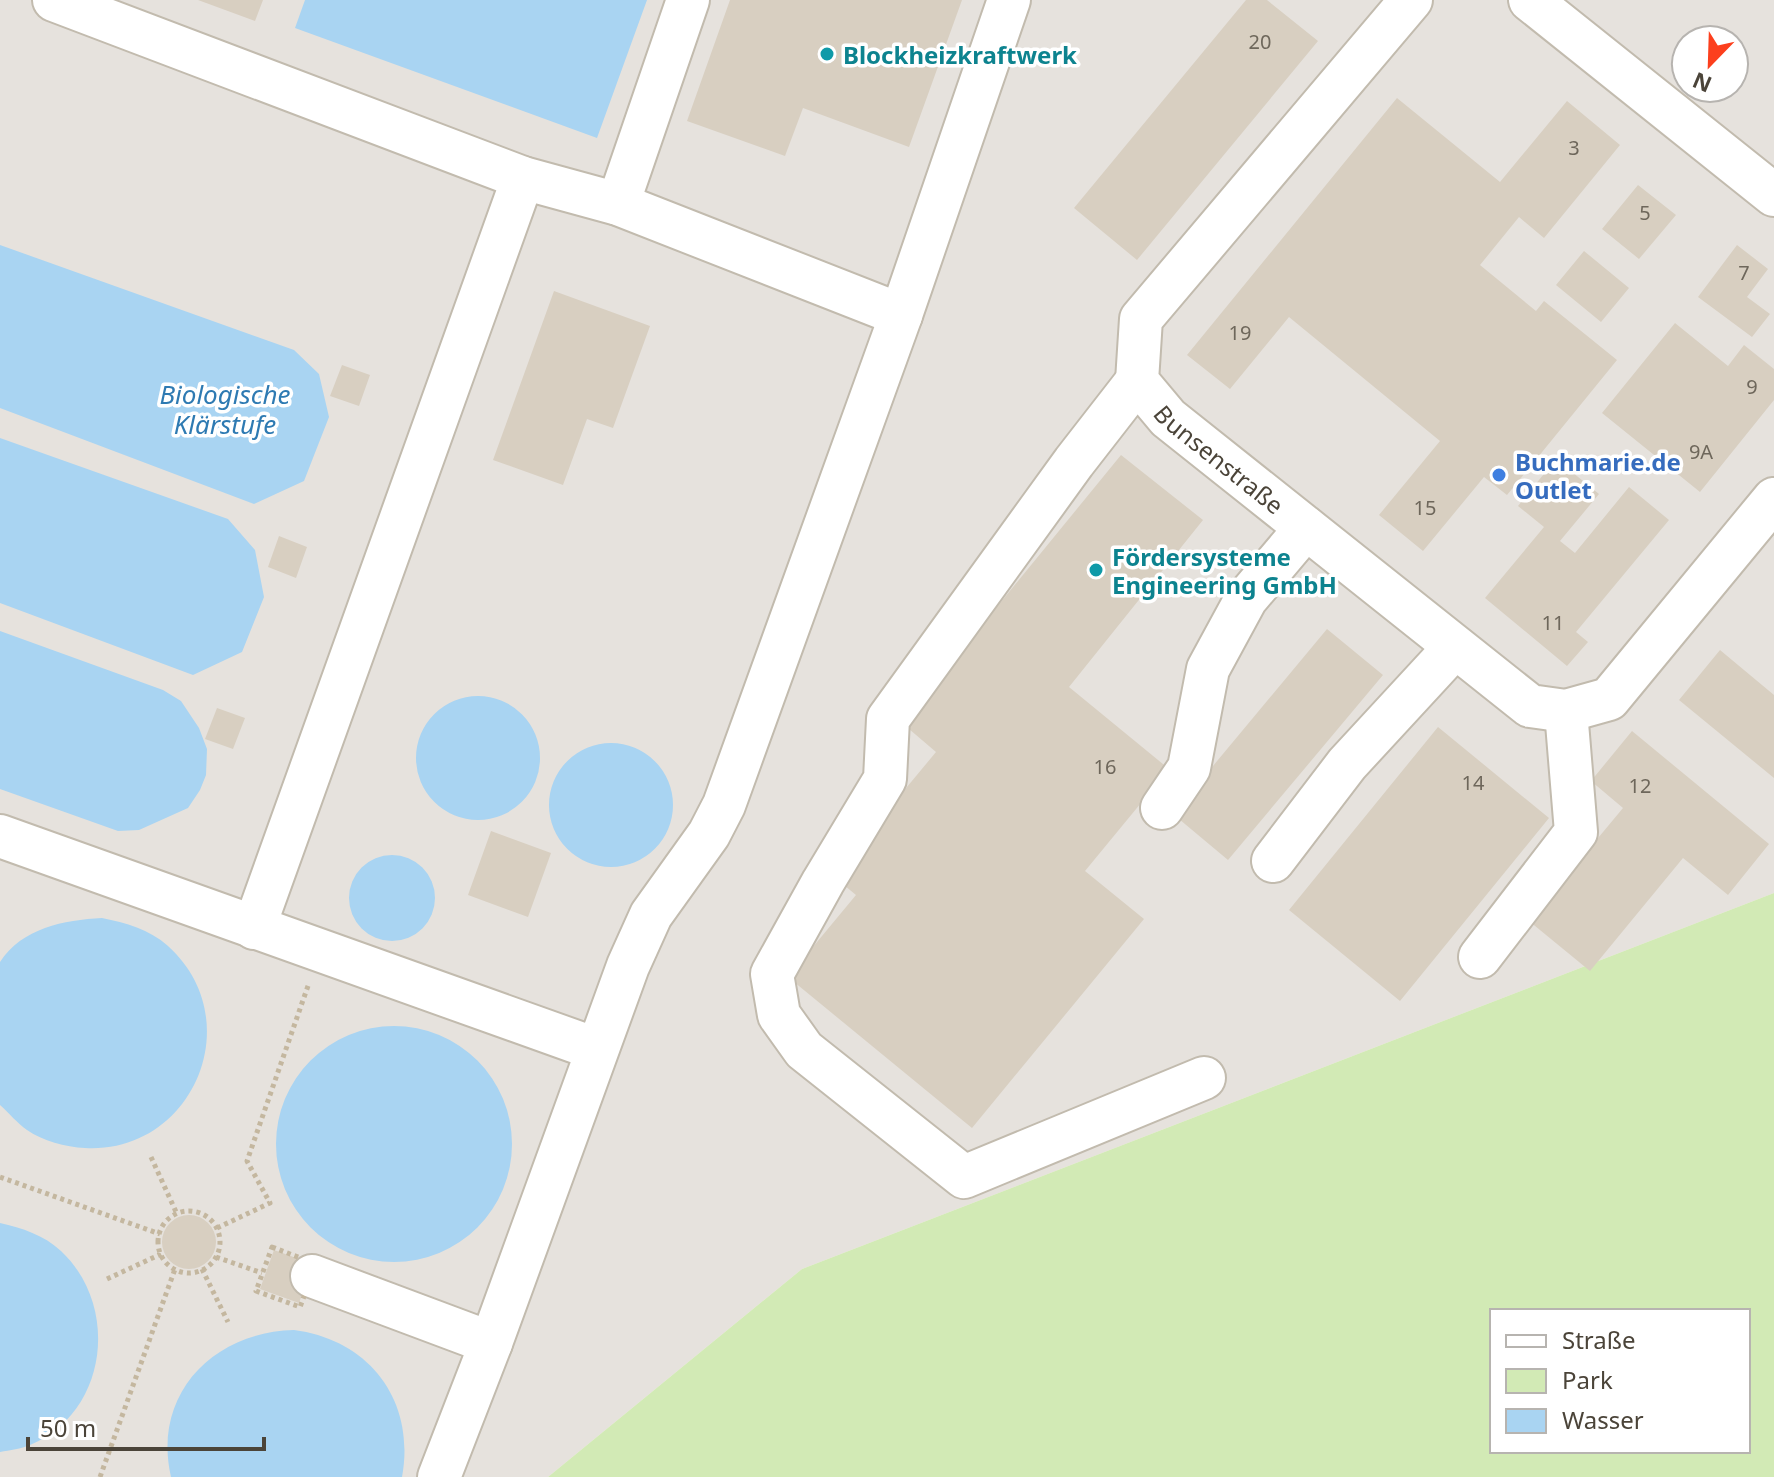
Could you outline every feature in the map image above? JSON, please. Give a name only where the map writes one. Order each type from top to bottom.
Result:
[{"type":"street","points":[[54,0],[523,178],[618,204],[901,315]]},
{"type":"street","points":[[618,204],[688,0]]},
{"type":"street","points":[[439,1477],[628,966],[651,915],[709,834],[724,805],[901,315],[1009,0]]},
{"type":"street","name":"Bunsenstraße","points":[[1411,0],[1141,319],[1137,381],[1168,418],[1530,706],[1566,711],[1609,699],[1774,499]]},
{"type":"street","points":[[1530,0],[1774,195]]},
{"type":"street","points":[[254,928],[523,178]]},
{"type":"street","points":[[1137,381],[1074,462],[888,719],[885,779],[772,974],[779,1015],[804,1050],[964,1177],[1204,1078]]},
{"type":"street","points":[[1162,808],[1189,768],[1208,669],[1246,599],[1306,528]]},
{"type":"street","points":[[1273,861],[1347,764],[1455,647]]},
{"type":"street","points":[[1480,957],[1576,832],[1566,711]]},
{"type":"street","points":[[0,836],[596,1049]]},
{"type":"street","points":[[312,1276],[491,1343]]},
{"type":"path","points":[[217,1228],[270,1203],[247,1161],[316,963],[315,951]]},
{"type":"path","points":[[151,1157],[177,1214]]},
{"type":"path","points":[[0,1177],[160,1234]]},
{"type":"path","points":[[197,1212],[205,1215],[217,1228],[220,1248],[216,1257],[202,1269],[189,1273],[175,1269],[161,1254],[160,1234],[165,1222],[177,1214],[197,1212]]},
{"type":"path","points":[[107,1279],[161,1254]]},
{"type":"path","points":[[216,1257],[262,1273]]},
{"type":"path","points":[[100,1477],[175,1269]]},
{"type":"path","points":[[202,1269],[228,1322]]},
{"type":"shaded area","points":[[0,0],[1774,0],[1774,893],[802,1269],[548,1477],[0,1477]]},
{"type":"green space","points":[[1774,893],[1774,1477],[548,1477],[802,1269]]},
{"type":"water","points":[[305,0],[647,0],[597,138],[295,28]]},
{"type":"water","name":"Biologische Klärstufe","points":[[0,245],[294,350],[319,374],[329,417],[304,481],[254,504],[0,408]]},
{"type":"water","name":"Biologische Klärstufe","points":[[0,438],[228,519],[255,550],[264,597],[242,652],[193,675],[0,603]]},
{"type":"water","points":[[0,631],[163,690],[181,701],[199,728],[207,749],[206,775],[188,808],[139,830],[118,831],[0,789]]},
{"type":"water","points":[[478,696],[502,701],[522,714],[535,734],[540,758],[535,782],[522,802],[502,815],[478,820],[454,815],[434,802],[421,782],[416,758],[421,734],[434,714],[454,701]]},
{"type":"water","points":[[611,743],[635,748],[655,761],[668,781],[673,805],[668,829],[655,849],[635,862],[611,867],[587,862],[567,849],[554,829],[549,805],[554,781],[567,761],[587,748]]},
{"type":"water","points":[[392,855],[409,858],[423,867],[432,881],[435,898],[432,915],[423,929],[409,938],[392,941],[375,938],[361,929],[352,915],[349,898],[352,881],[361,867],[375,858]]},
{"type":"water","points":[[102,918],[137,928],[168,946],[192,976],[205,1010],[206,1044],[198,1077],[180,1106],[155,1129],[123,1144],[85,1148],[54,1143],[33,1134],[0,1105],[0,962],[20,941],[45,928]]},
{"type":"water","points":[[394,1026],[417,1028],[439,1035],[460,1046],[477,1061],[492,1078],[503,1099],[510,1121],[510,1167],[503,1189],[492,1210],[477,1227],[460,1242],[439,1253],[417,1260],[394,1262],[371,1260],[349,1253],[328,1242],[311,1227],[296,1210],[285,1189],[278,1167],[276,1144],[278,1121],[285,1099],[296,1078],[311,1061],[328,1046],[349,1035],[371,1028]]},
{"type":"water","points":[[0,1223],[32,1233],[61,1251],[80,1274],[92,1300],[98,1328],[97,1357],[90,1384],[76,1409],[56,1430],[30,1445],[0,1452]]},
{"type":"water","points":[[294,1330],[345,1346],[382,1379],[402,1423],[402,1477],[171,1477],[168,1447],[171,1419],[180,1395],[195,1373],[214,1356],[238,1342],[265,1333]]},
{"type":"building","points":[[198,0],[263,0],[255,21]]},
{"type":"building","name":"Blockheizkraftwerk","points":[[730,0],[962,0],[909,147],[803,108],[785,156],[687,121]]},
{"type":"building","points":[[1246,0],[1267,0],[1318,41],[1137,260],[1074,208]]},
{"type":"building","points":[[1397,98],[1500,182],[1567,101],[1620,145],[1544,238],[1519,217],[1480,265],[1536,311],[1544,301],[1617,360],[1507,495],[1484,477],[1423,551],[1379,515],[1440,441],[1289,317],[1230,389],[1187,355]]},
{"type":"building","points":[[1638,185],[1676,215],[1639,259],[1602,229]]},
{"type":"building","points":[[1737,245],[1768,269],[1747,297],[1770,314],[1752,337],[1698,297]]},
{"type":"building","points":[[1584,251],[1629,288],[1601,322],[1556,285]]},
{"type":"building","points":[[554,291],[650,326],[613,428],[587,419],[563,485],[493,460]]},
{"type":"building","points":[[1675,323],[1728,366],[1744,345],[1774,369],[1774,400],[1700,492],[1602,413]]},
{"type":"building","points":[[342,365],[370,375],[359,406],[330,396]]},
{"type":"building","points":[[1121,455],[1203,520],[1069,687],[1169,769],[1085,871],[1144,919],[972,1128],[788,977],[856,895],[833,876],[936,752],[902,723]]},
{"type":"building","points":[[1556,459],[1599,494],[1560,541],[1575,553],[1629,487],[1669,520],[1576,632],[1588,642],[1567,666],[1485,598],[1544,527],[1518,506]]},
{"type":"building","points":[[279,536],[307,547],[296,578],[268,567]]},
{"type":"building","points":[[1327,629],[1383,675],[1228,860],[1173,814]]},
{"type":"building","points":[[1720,650],[1774,695],[1774,778],[1679,700]]},
{"type":"building","points":[[217,708],[245,718],[233,749],[205,739]]},
{"type":"building","points":[[1438,727],[1549,818],[1400,1001],[1289,910]]},
{"type":"building","points":[[1632,731],[1769,844],[1728,895],[1683,858],[1590,971],[1529,921],[1623,808],[1591,781]]},
{"type":"building","points":[[491,831],[551,853],[528,917],[468,895]]},
{"type":"building","points":[[189,1215],[208,1223],[216,1242],[208,1261],[189,1269],[170,1261],[162,1242],[170,1223]]},
{"type":"building","points":[[274,1250],[313,1264],[299,1303],[260,1289]]},
{"type":"place","name":"Blockheizkraftwerk","points":[[827,54]]},
{"type":"place","name":"Buchmarie.de Outlet","points":[[1499,475]]},
{"type":"place","name":"Fördersysteme Engineering GmbH","points":[[1096,570]]}]
